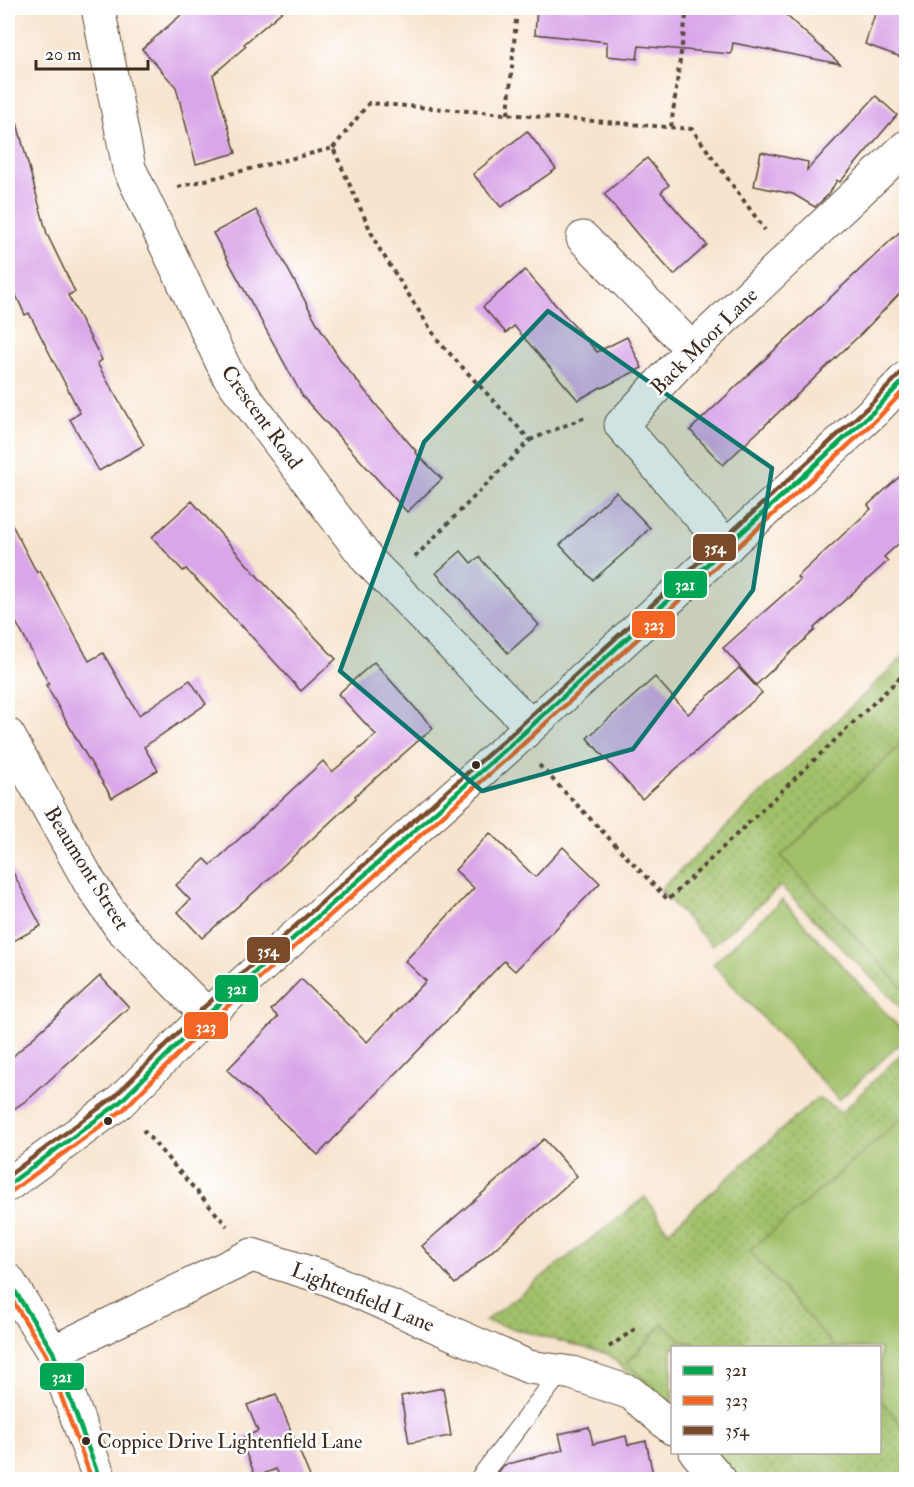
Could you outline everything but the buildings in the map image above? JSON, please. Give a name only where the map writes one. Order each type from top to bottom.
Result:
[{"type":"street","name":"Crescent Road","points":[[98,8],[129,168],[228,375],[368,560],[391,583],[523,734]]},
{"type":"street","name":"Back Moor Lane","points":[[621,425],[692,349],[906,147]]},
{"type":"street","points":[[583,238],[692,349]]},
{"type":"street","points":[[8,1185],[119,1102],[207,1015],[523,734],[874,411],[906,378]]},
{"type":"street","points":[[621,425],[727,547]]},
{"type":"street","name":"Beaumont Street","points":[[8,735],[90,883],[120,928],[207,1015]]},
{"type":"street","points":[[53,1352],[252,1255]]},
{"type":"street","name":"Lightenfield Lane","points":[[252,1255],[326,1278],[529,1367],[572,1373],[631,1393],[671,1427]]},
{"type":"street","points":[[8,1280],[53,1352],[100,1479]]},
{"type":"street","points":[[698,1454],[720,1479]]},
{"type":"lane","points":[[477,1479],[561,1372]]},
{"type":"path","points":[[508,114],[517,8]]},
{"type":"path","points":[[671,127],[687,8]]},
{"type":"path","points":[[143,196],[333,148],[369,103],[692,129],[787,260]]},
{"type":"path","points":[[333,148],[377,245],[438,341],[530,440]]},
{"type":"path","points":[[391,583],[530,440],[605,409],[621,425]]},
{"type":"path","points":[[523,734],[668,900],[906,672]]},
{"type":"path","points":[[119,1102],[252,1255]]},
{"type":"highlighted area","points":[[548,311],[772,468],[753,590],[633,749],[482,791],[340,671],[424,442]]},
{"type":"green space","points":[[906,654],[906,1013],[781,886],[712,946],[660,890]]},
{"type":"green space","points":[[906,740],[906,991],[781,856]]},
{"type":"green space","points":[[782,900],[906,1035],[906,1038],[839,1100],[713,964]]},
{"type":"green space","points":[[906,1049],[906,1479],[740,1479],[712,1454],[881,1454],[881,1346],[671,1346],[671,1414],[608,1354],[485,1321],[645,1197],[668,1231],[817,1098],[842,1112]]},
{"type":"green space","points":[[906,1115],[906,1430],[881,1400],[881,1346],[834,1346],[750,1251]]},
{"type":"green space","points":[[663,1324],[683,1341],[705,1346],[671,1346],[671,1403],[627,1363]]},
{"type":"transit line","name":"354","points":[[8,1176],[114,1097],[202,1009],[510,735],[869,406],[901,373]]},
{"type":"transit line","name":"321","points":[[8,1185],[119,1103],[207,1015],[515,741],[874,411],[906,378]]},
{"type":"transit line","name":"323","points":[[12,1191],[124,1109],[212,1020],[520,747],[879,417],[906,388]]},
{"type":"transit line","name":"321","points":[[8,1280],[53,1352],[100,1480]]},
{"type":"transit line","name":"323","points":[[8,1293],[46,1355],[92,1480]]},
{"type":"place","name":"Coppice Drive Lightenfield Lane","points":[[86,1441]]}]
